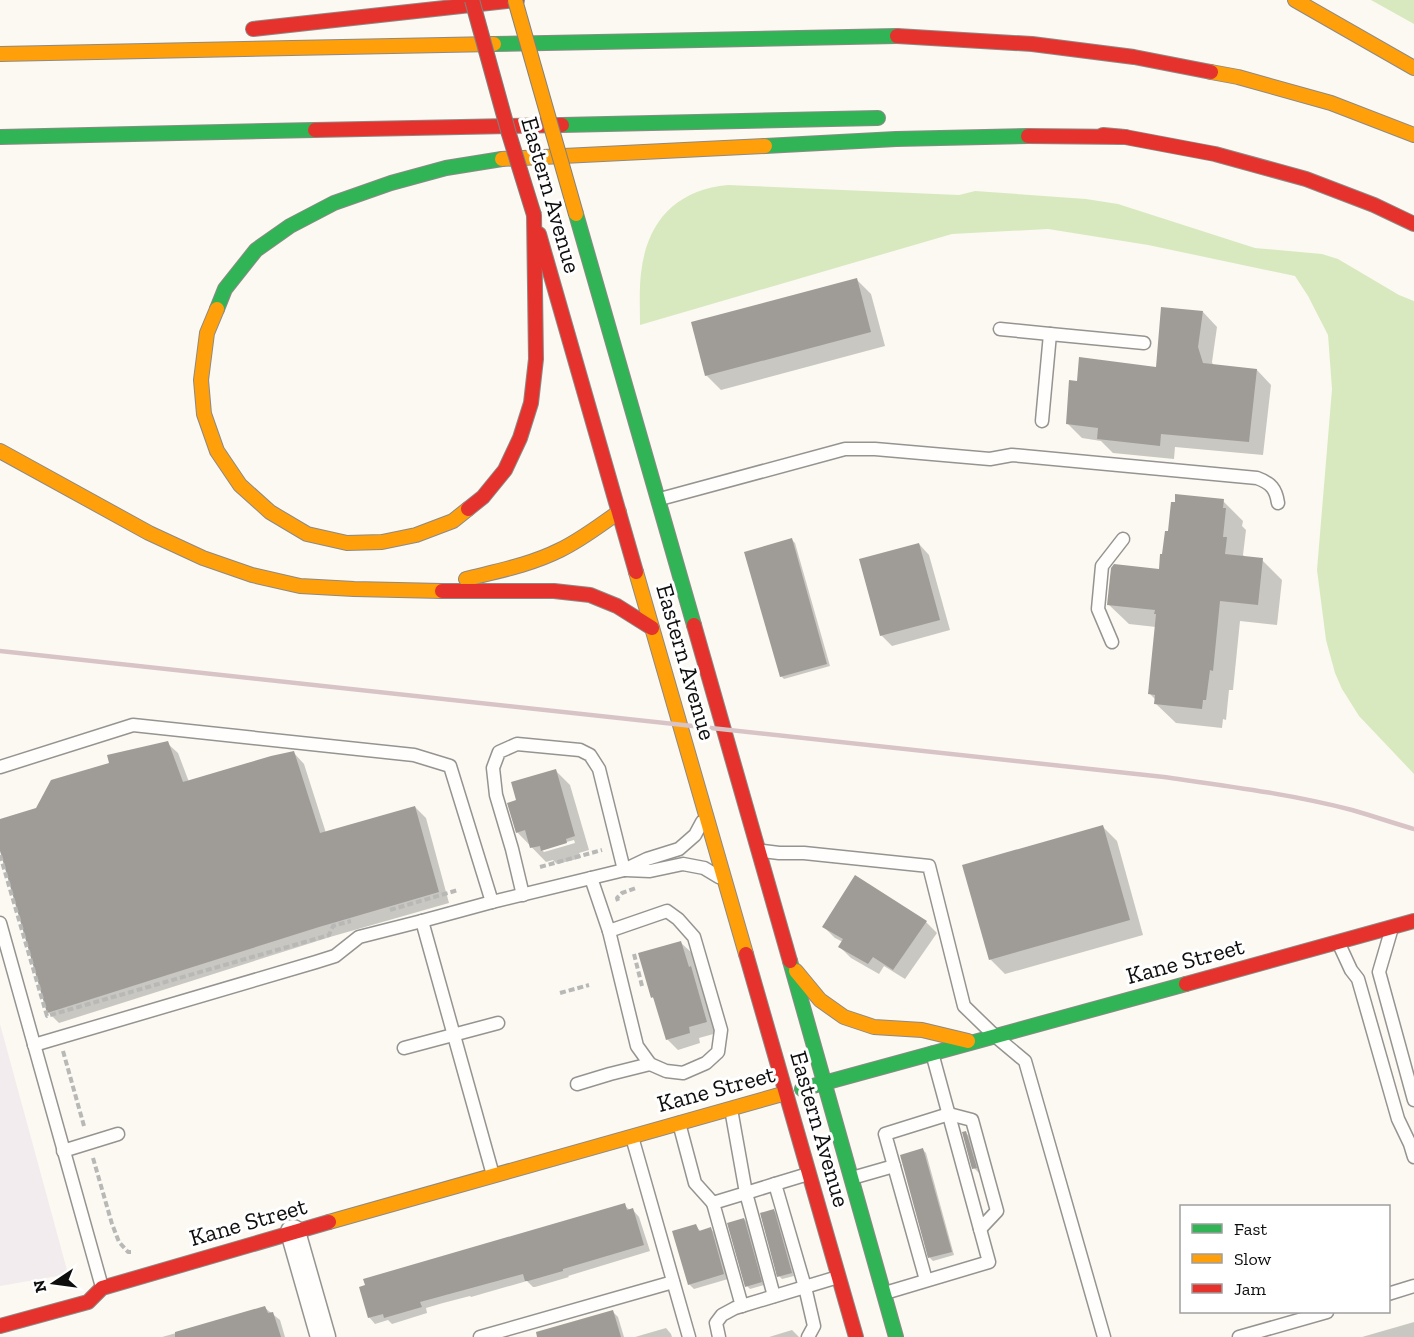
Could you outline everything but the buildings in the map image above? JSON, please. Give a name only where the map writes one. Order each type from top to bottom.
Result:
[{"type":"main road","name":"Eastern Avenue","points":[[472,0],[509,134],[624,510],[652,628],[856,1337]]},
{"type":"main road","name":"Eastern Avenue","points":[[516,0],[654,501],[759,850],[896,1337]]},
{"type":"main road","points":[[234,32],[516,0]]},
{"type":"main road","points":[[1295,0],[1414,68]]},
{"type":"main road","points":[[0,54],[899,36],[1032,44],[1134,57],[1238,77],[1331,103],[1414,135]]},
{"type":"main road","points":[[45,52],[187,37]]},
{"type":"main road","points":[[0,137],[897,117]]},
{"type":"main road","points":[[1000,123],[1125,137],[1215,154],[1306,179],[1374,205],[1414,224]]},
{"type":"main road","points":[[534,215],[536,359],[531,403],[520,438],[504,470],[483,497],[453,521],[417,535],[382,542],[347,543],[307,534],[270,513],[240,485],[217,451],[204,414],[201,380],[207,333],[225,289],[256,250],[290,226],[334,203],[391,183],[446,168],[496,159],[896,139],[1022,136],[1125,137]]},
{"type":"main road","points":[[0,451],[149,533],[203,558],[252,575],[300,586],[415,591],[554,591],[590,595],[617,606],[652,628]]},
{"type":"main road","points":[[415,591],[526,564],[553,554],[624,510]]},
{"type":"main road","name":"Kane Street","points":[[0,1326],[88,1302],[97,1286],[731,1108],[1414,921]]},
{"type":"main road","points":[[791,965],[820,1000],[844,1017],[874,1027],[922,1030],[973,1042]]},
{"type":"street","points":[[293,1232],[323,1337]]},
{"type":"lane","points":[[1000,329],[1144,343]]},
{"type":"lane","points":[[1042,421],[1050,334]]},
{"type":"lane","points":[[654,501],[845,449],[875,449],[990,459],[1012,456],[1257,478],[1272,486],[1277,494],[1278,503]]},
{"type":"lane","points":[[1112,642],[1098,609],[1102,566],[1123,539]]},
{"type":"lane","points":[[0,767],[133,725],[414,755],[450,766],[492,902]]},
{"type":"lane","points":[[523,895],[496,795],[493,768],[499,752],[517,744],[580,750],[590,755],[599,769],[624,870]]},
{"type":"lane","points":[[34,1045],[335,956],[359,937],[624,870],[647,859],[679,849],[695,835],[706,813]]},
{"type":"lane","points":[[759,850],[779,854],[804,853],[929,866],[964,1006],[994,1036],[1025,1060],[1104,1337]]},
{"type":"lane","points":[[624,870],[650,871],[683,864],[704,868],[725,880]]},
{"type":"lane","points":[[591,878],[609,931],[637,1046],[650,1064],[666,1071],[683,1073],[706,1063],[718,1052],[721,1030],[694,937],[678,919],[667,912],[609,931]]},
{"type":"lane","points":[[422,921],[494,1176]]},
{"type":"lane","points":[[0,923],[63,1150],[97,1286]]},
{"type":"lane","points":[[1392,927],[1379,972],[1414,1100]]},
{"type":"lane","points":[[1338,942],[1351,970],[1358,979],[1398,1119],[1414,1157]]},
{"type":"lane","points":[[404,1048],[498,1023]]},
{"type":"lane","points":[[884,1293],[989,1262],[932,1053]]},
{"type":"lane","points":[[577,1084],[650,1064]]},
{"type":"lane","points":[[731,1108],[746,1193],[774,1296]]},
{"type":"lane","points":[[926,1280],[885,1134],[949,1114],[972,1120],[997,1211],[980,1228]]},
{"type":"lane","points":[[679,1123],[695,1184],[713,1203],[739,1307]]},
{"type":"lane","points":[[1410,1144],[1414,1128]]},
{"type":"lane","points":[[63,1150],[118,1134]]},
{"type":"lane","points":[[632,1136],[689,1337]]},
{"type":"lane","points":[[851,1178],[894,1166]]},
{"type":"lane","points":[[713,1203],[809,1174]]},
{"type":"lane","points":[[775,1184],[814,1326],[808,1337]]},
{"type":"lane","points":[[719,1337],[716,1323],[722,1315],[739,1307],[839,1277]]},
{"type":"lane","points":[[480,1337],[673,1282]]},
{"type":"lane","points":[[1390,1294],[1414,1286]]},
{"type":"lane","points":[[1239,1337],[1320,1313]]},
{"type":"path","points":[[540,867],[603,850]]},
{"type":"path","points":[[0,855],[47,1016],[53,1017],[329,935],[333,926],[355,920]]},
{"type":"path","points":[[390,910],[459,890]]},
{"type":"path","points":[[633,952],[642,986]]},
{"type":"path","points":[[560,993],[589,985]]},
{"type":"path","points":[[62,1050],[84,1126]]},
{"type":"path","points":[[92,1155],[119,1242],[128,1252],[134,1253]]},
{"type":"shaded area","points":[[0,1024],[70,1281],[58,1276],[0,1286]]},
{"type":"green space","points":[[1371,0],[1414,0],[1414,24]]},
{"type":"green space","points":[[728,185],[959,195],[975,191],[1086,199],[1118,204],[1255,248],[1322,254],[1338,259],[1399,295],[1414,301],[1414,774],[1359,716],[1335,673],[1326,640],[1317,570],[1332,389],[1328,335],[1295,276],[1148,245],[1048,229],[952,234],[640,325],[641,273],[644,254],[657,224],[679,201],[710,188]]},
{"type":"railway","points":[[0,651],[1164,777],[1305,799],[1352,810],[1414,829]]},
{"type":"traffic: fast","points":[[494,44],[897,36]]},
{"type":"traffic: fast","points":[[562,125],[878,118]]},
{"type":"traffic: fast","points":[[0,137],[315,130]]},
{"type":"traffic: fast","points":[[765,146],[896,139],[1028,136]]},
{"type":"traffic: fast","points":[[217,309],[225,289],[256,250],[290,226],[334,203],[391,183],[446,168],[502,159]]},
{"type":"traffic: fast","points":[[576,214],[694,625]]},
{"type":"traffic: fast","points":[[790,961],[896,1337]]},
{"type":"traffic: fast","points":[[802,1089],[1186,984]]},
{"type":"traffic: slow","points":[[515,0],[576,214]]},
{"type":"traffic: slow","points":[[1295,0],[1414,68]]},
{"type":"traffic: slow","points":[[0,54],[494,44]]},
{"type":"traffic: slow","points":[[1211,72],[1238,77],[1331,103],[1414,135]]},
{"type":"traffic: slow","points":[[502,159],[765,146]]},
{"type":"traffic: slow","points":[[217,309],[207,333],[201,380],[204,414],[217,451],[240,485],[270,512],[307,534],[347,543],[382,542],[416,535],[453,521],[468,509]]},
{"type":"traffic: slow","points":[[0,451],[149,533],[203,558],[252,575],[300,586],[442,591]]},
{"type":"traffic: slow","points":[[466,579],[514,567],[549,555],[575,542],[619,512]]},
{"type":"traffic: slow","points":[[636,572],[746,954]]},
{"type":"traffic: slow","points":[[796,971],[820,1000],[844,1017],[874,1027],[922,1030],[968,1041]]},
{"type":"traffic: slow","points":[[329,1222],[786,1093]]},
{"type":"traffic: jam","points":[[472,0],[534,215]]},
{"type":"traffic: jam","points":[[253,29],[517,0]]},
{"type":"traffic: jam","points":[[897,36],[1032,44],[1134,57],[1211,72]]},
{"type":"traffic: jam","points":[[315,130],[562,125]]},
{"type":"traffic: jam","points":[[1103,135],[1215,154],[1306,179],[1374,205],[1414,224]]},
{"type":"traffic: jam","points":[[1028,136],[1125,137]]},
{"type":"traffic: jam","points":[[468,509],[483,497],[505,470],[520,438],[531,403],[536,359],[534,215]]},
{"type":"traffic: jam","points":[[539,234],[636,572]]},
{"type":"traffic: jam","points":[[442,591],[554,591],[590,595],[617,606],[652,628]]},
{"type":"traffic: jam","points":[[694,625],[790,961]]},
{"type":"traffic: jam","points":[[1186,984],[1414,921]]},
{"type":"traffic: jam","points":[[746,954],[856,1337]]},
{"type":"traffic: jam","points":[[0,1326],[88,1302],[102,1288],[329,1222]]}]
